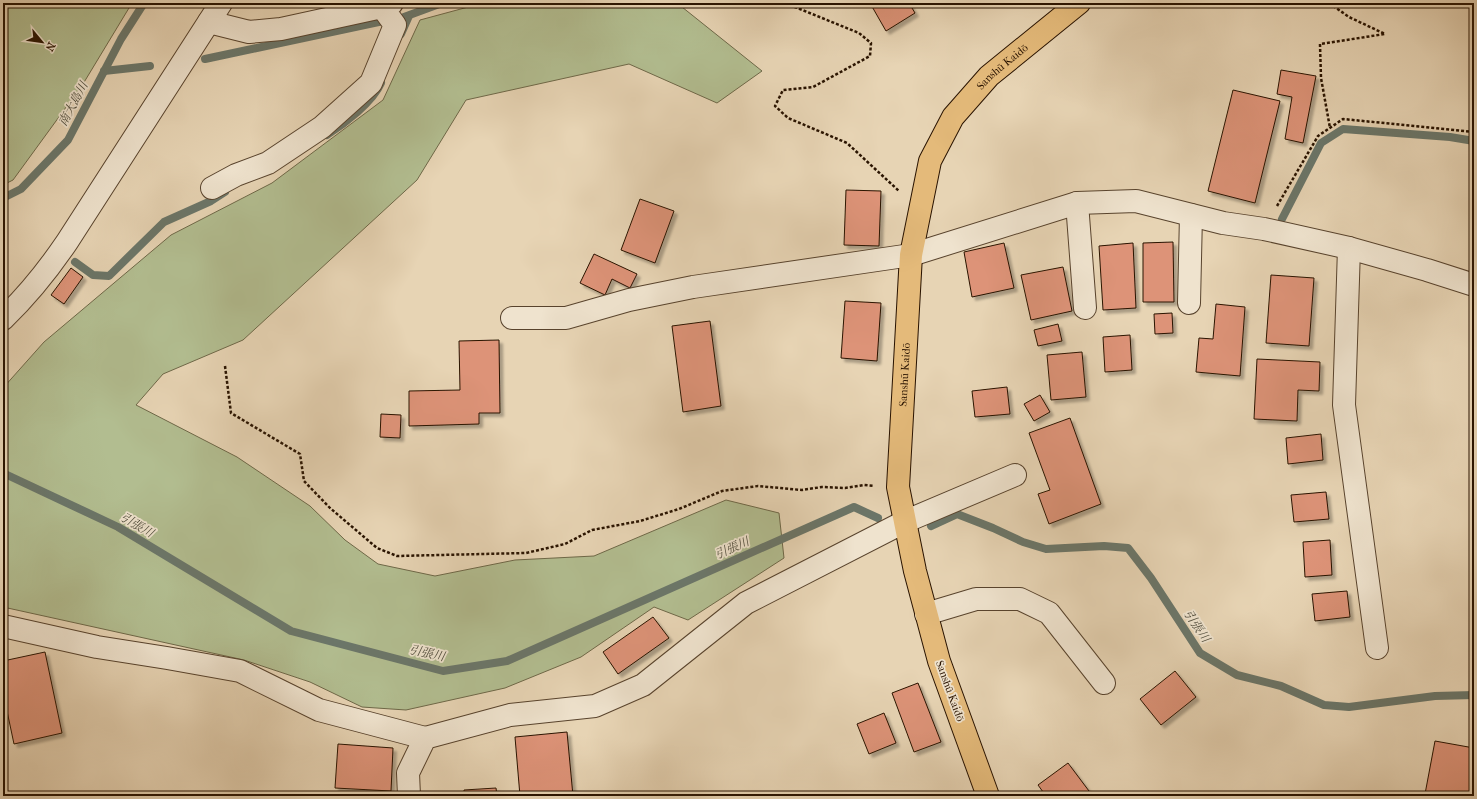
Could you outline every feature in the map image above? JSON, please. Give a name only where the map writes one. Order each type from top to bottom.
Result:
[{"type":"main road","name":"Sanshū Kaidō","points":[[988,796],[939,661],[904,522],[898,488],[911,255],[930,161],[953,117],[989,76],[1079,3]]},
{"type":"street","points":[[3,319],[26,296],[63,248],[221,3]]},
{"type":"street","points":[[209,22],[249,32],[281,29],[389,12],[371,84],[322,127],[268,163],[236,174],[212,188]]},
{"type":"street","points":[[512,318],[566,318],[629,300],[693,287],[911,255],[1077,203],[1136,201],[1223,223],[1264,229],[1349,248],[1474,285]]},
{"type":"street","points":[[1077,203],[1085,308]]},
{"type":"street","points":[[1189,304],[1191,215]]},
{"type":"street","points":[[1349,248],[1344,405],[1377,648]]},
{"type":"street","points":[[3,626],[97,648],[167,658],[240,671],[319,710],[425,738],[510,715],[595,706],[644,685],[746,603],[904,522],[1015,475]]},
{"type":"street","points":[[926,614],[976,599],[1020,599],[1049,613],[1104,683]]},
{"type":"street","points":[[409,796],[408,773],[425,738]]},
{"type":"path","points":[[785,3],[859,33],[871,43],[870,56],[813,87],[783,90],[775,106],[788,118],[847,143],[899,192],[899,199]]},
{"type":"path","points":[[1329,3],[1349,17],[1385,34],[1320,44],[1321,78],[1330,128]]},
{"type":"path","points":[[1264,229],[1318,136],[1343,119],[1474,132]]},
{"type":"path","points":[[225,366],[231,413],[300,454],[304,481],[330,508],[377,548],[397,556],[526,553],[565,544],[592,530],[640,521],[679,509],[722,491],[758,486],[802,490],[822,487],[845,488],[864,485],[898,488]]},
{"type":"green space","points":[[3,3],[132,3],[83,84],[13,180],[3,185]]},
{"type":"green space","points":[[483,3],[677,3],[762,71],[717,103],[629,64],[466,100],[417,180],[243,340],[163,374],[136,405],[237,457],[310,506],[345,540],[378,564],[435,576],[515,560],[594,556],[726,500],[779,513],[784,558],[688,620],[654,607],[581,657],[505,688],[406,710],[362,707],[310,682],[244,660],[3,607],[3,388],[44,342],[171,235],[272,183],[383,100],[420,20]]},
{"type":"building","points":[[870,3],[909,3],[915,13],[886,31]]},
{"type":"building","points":[[1281,70],[1316,76],[1303,143],[1285,139],[1292,97],[1277,94]]},
{"type":"building","points":[[1233,90],[1280,101],[1255,203],[1208,191]]},
{"type":"building","points":[[846,190],[881,191],[879,246],[844,245]]},
{"type":"building","points":[[640,199],[674,211],[655,263],[621,250]]},
{"type":"building","points":[[1173,242],[1174,302],[1143,302],[1143,243]]},
{"type":"building","points":[[1004,243],[1014,288],[972,297],[964,252]]},
{"type":"building","points":[[1133,243],[1136,308],[1103,310],[1099,246]]},
{"type":"building","points":[[594,254],[637,274],[630,288],[612,279],[605,295],[580,283]]},
{"type":"building","points":[[1063,267],[1072,311],[1031,320],[1021,275]]},
{"type":"building","points":[[71,268],[83,277],[64,304],[51,295]]},
{"type":"building","points":[[1271,275],[1314,278],[1309,346],[1266,343]]},
{"type":"building","points":[[845,301],[881,303],[877,361],[841,358]]},
{"type":"building","points":[[1216,304],[1245,307],[1240,376],[1196,372],[1199,338],[1213,339]]},
{"type":"building","points":[[1172,313],[1173,333],[1155,334],[1154,314]]},
{"type":"building","points":[[710,321],[721,406],[683,412],[672,326]]},
{"type":"building","points":[[1058,324],[1062,341],[1038,346],[1034,330]]},
{"type":"building","points":[[1130,335],[1132,370],[1105,372],[1103,337]]},
{"type":"building","points":[[499,340],[500,413],[479,413],[479,424],[409,426],[409,391],[460,390],[459,341]]},
{"type":"building","points":[[1082,352],[1086,397],[1051,400],[1047,355]]},
{"type":"building","points":[[1257,359],[1320,362],[1319,391],[1298,390],[1297,421],[1254,419]]},
{"type":"building","points":[[1007,387],[1010,414],[975,417],[972,391]]},
{"type":"building","points":[[1040,395],[1050,412],[1034,421],[1024,404]]},
{"type":"building","points":[[381,414],[401,415],[400,438],[380,437]]},
{"type":"building","points":[[1070,418],[1101,504],[1049,524],[1038,494],[1050,490],[1029,433]]},
{"type":"building","points":[[1321,434],[1323,460],[1288,464],[1286,438]]},
{"type":"building","points":[[1326,492],[1329,519],[1294,522],[1291,495]]},
{"type":"building","points":[[1330,540],[1332,575],[1305,577],[1303,542]]},
{"type":"building","points":[[1347,591],[1350,617],[1315,621],[1312,594]]},
{"type":"building","points":[[653,617],[669,638],[618,674],[603,652]]},
{"type":"building","points":[[45,652],[62,733],[14,744],[3,692],[3,661]]},
{"type":"building","points":[[1175,671],[1196,697],[1161,725],[1140,699]]},
{"type":"building","points":[[918,683],[941,742],[914,752],[892,693]]},
{"type":"building","points":[[884,713],[896,743],[869,754],[857,724]]},
{"type":"building","points":[[567,732],[573,796],[520,796],[515,737]]},
{"type":"building","points":[[1435,741],[1474,748],[1474,796],[1425,794]]},
{"type":"building","points":[[338,744],[393,748],[391,791],[335,788]]},
{"type":"building","points":[[1068,763],[1092,795],[1046,796],[1038,785]]},
{"type":"building","points":[[496,788],[497,796],[464,796],[464,790]]},
{"type":"waterway","name":"南大島川","points":[[3,198],[21,189],[68,140],[121,39],[144,3]]},
{"type":"waterway","points":[[404,17],[442,3]]},
{"type":"waterway","points":[[401,34],[409,16]]},
{"type":"waterway","points":[[205,59],[388,20]]},
{"type":"waterway","points":[[104,71],[150,66]]},
{"type":"waterway","points":[[327,135],[365,105],[372,98],[381,83]]},
{"type":"waterway","points":[[1282,219],[1321,143],[1343,129],[1450,137],[1474,141]]},
{"type":"waterway","points":[[75,262],[93,275],[109,276],[164,222],[211,201],[225,192]]},
{"type":"waterway","name":"引張川","points":[[3,473],[118,527],[291,631],[443,671],[507,661],[854,507],[878,518]]},
{"type":"waterway","name":"引張川","points":[[931,526],[957,514],[1023,542],[1046,549],[1104,546],[1128,548],[1151,578],[1200,653],[1237,675],[1281,686],[1324,705],[1349,707],[1435,696],[1474,695]]}]
